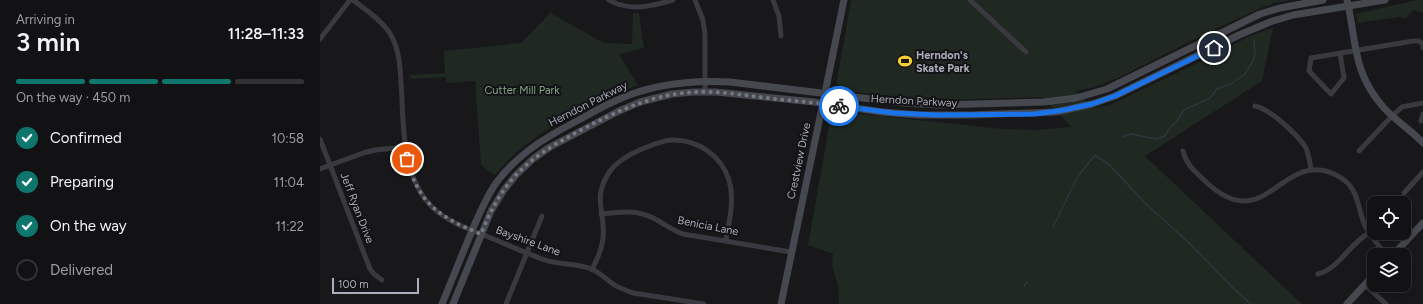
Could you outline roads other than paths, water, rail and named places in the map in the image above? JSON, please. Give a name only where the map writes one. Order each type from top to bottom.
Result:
[{"type":"main road","name":"Crestview Drive","points":[[780,304],[844,0]]},
{"type":"main road","name":"Herndon Parkway","points":[[442,304],[484,203],[496,183],[510,166],[534,145],[600,108],[630,95],[670,84],[706,81],[738,83],[904,103],[938,105],[1044,102],[1076,98],[1107,88],[1260,14],[1280,8],[1322,0]]},
{"type":"main road","name":"Herndon Parkway","points":[[453,304],[491,211],[504,190],[516,175],[541,152],[599,121],[630,106],[650,99],[672,94],[705,92],[727,93],[882,112],[938,115],[1035,114],[1078,108],[1115,96],[1265,24],[1347,3],[1385,0]]},
{"type":"main road","points":[[1347,3],[1355,51],[1359,65],[1370,89],[1377,100],[1392,116],[1423,143]]},
{"type":"main road","points":[[1399,248],[1423,223]]},
{"type":"main road","points":[[1347,304],[1365,284]]},
{"type":"street","points":[[320,39],[352,0]]},
{"type":"street","name":"Bayshire Lane","points":[[352,0],[376,17],[383,24],[396,47],[400,62],[407,159],[414,180],[426,200],[443,216],[452,222],[553,263],[577,265],[592,270],[616,286],[633,293],[704,304]]},
{"type":"street","points":[[609,0],[619,5],[633,7],[673,0]]},
{"type":"street","points":[[695,0],[702,20],[705,35],[705,92]]},
{"type":"street","points":[[773,0],[779,16],[781,36]]},
{"type":"street","points":[[970,0],[1026,52]]},
{"type":"street","points":[[1340,53],[1344,78],[1331,94],[1309,71],[1311,58],[1340,53],[1355,51],[1413,41],[1419,41],[1423,44],[1423,48]]},
{"type":"street","points":[[1359,152],[1402,107],[1423,103]]},
{"type":"street","points":[[1255,106],[1271,113],[1303,143],[1309,158],[1311,170]]},
{"type":"street","points":[[1421,121],[1423,114]]},
{"type":"street","name":"Jeff Ryan Drive","points":[[320,139],[370,269],[382,280]]},
{"type":"street","points":[[592,270],[602,247],[603,228],[600,198],[602,187],[610,171],[632,153],[662,142],[680,140],[697,144],[712,154],[723,166],[729,179],[732,197],[726,240]]},
{"type":"street","points":[[320,169],[363,152],[406,147]]},
{"type":"street","points":[[1183,151],[1184,157],[1191,168],[1216,192],[1239,201],[1256,199],[1264,196],[1296,174],[1311,170],[1332,173],[1346,182],[1356,195],[1367,229]]},
{"type":"street","points":[[1404,192],[1423,172]]},
{"type":"street","name":"Benicia Lane","points":[[601,214],[635,212],[653,218],[683,234],[791,252]]},
{"type":"street","points":[[506,304],[542,216]]},
{"type":"street","points":[[1318,274],[1329,270],[1334,266],[1358,240],[1367,234]]},
{"type":"street","points":[[1374,240],[1381,248]]},
{"type":"street","points":[[1365,284],[1386,304]]},
{"type":"waterway","points":[[1122,137],[1131,134],[1157,139],[1165,136],[1170,127],[1177,121],[1184,110],[1210,98],[1217,89],[1232,83],[1245,74],[1254,59],[1254,39]]},
{"type":"waterway","points":[[1079,175],[1095,155],[1107,163],[1146,204],[1187,241],[1233,288],[1251,304]]},
{"type":"waterway","points":[[1053,227],[1077,178]]},
{"type":"waterway","points":[[1024,286],[1027,282]]},
{"type":"place","name":"Herndon's Skate Park","points":[[905,61]]},
{"type":"park label","name":"Cutter Mill Park","points":[[522,90]]}]
